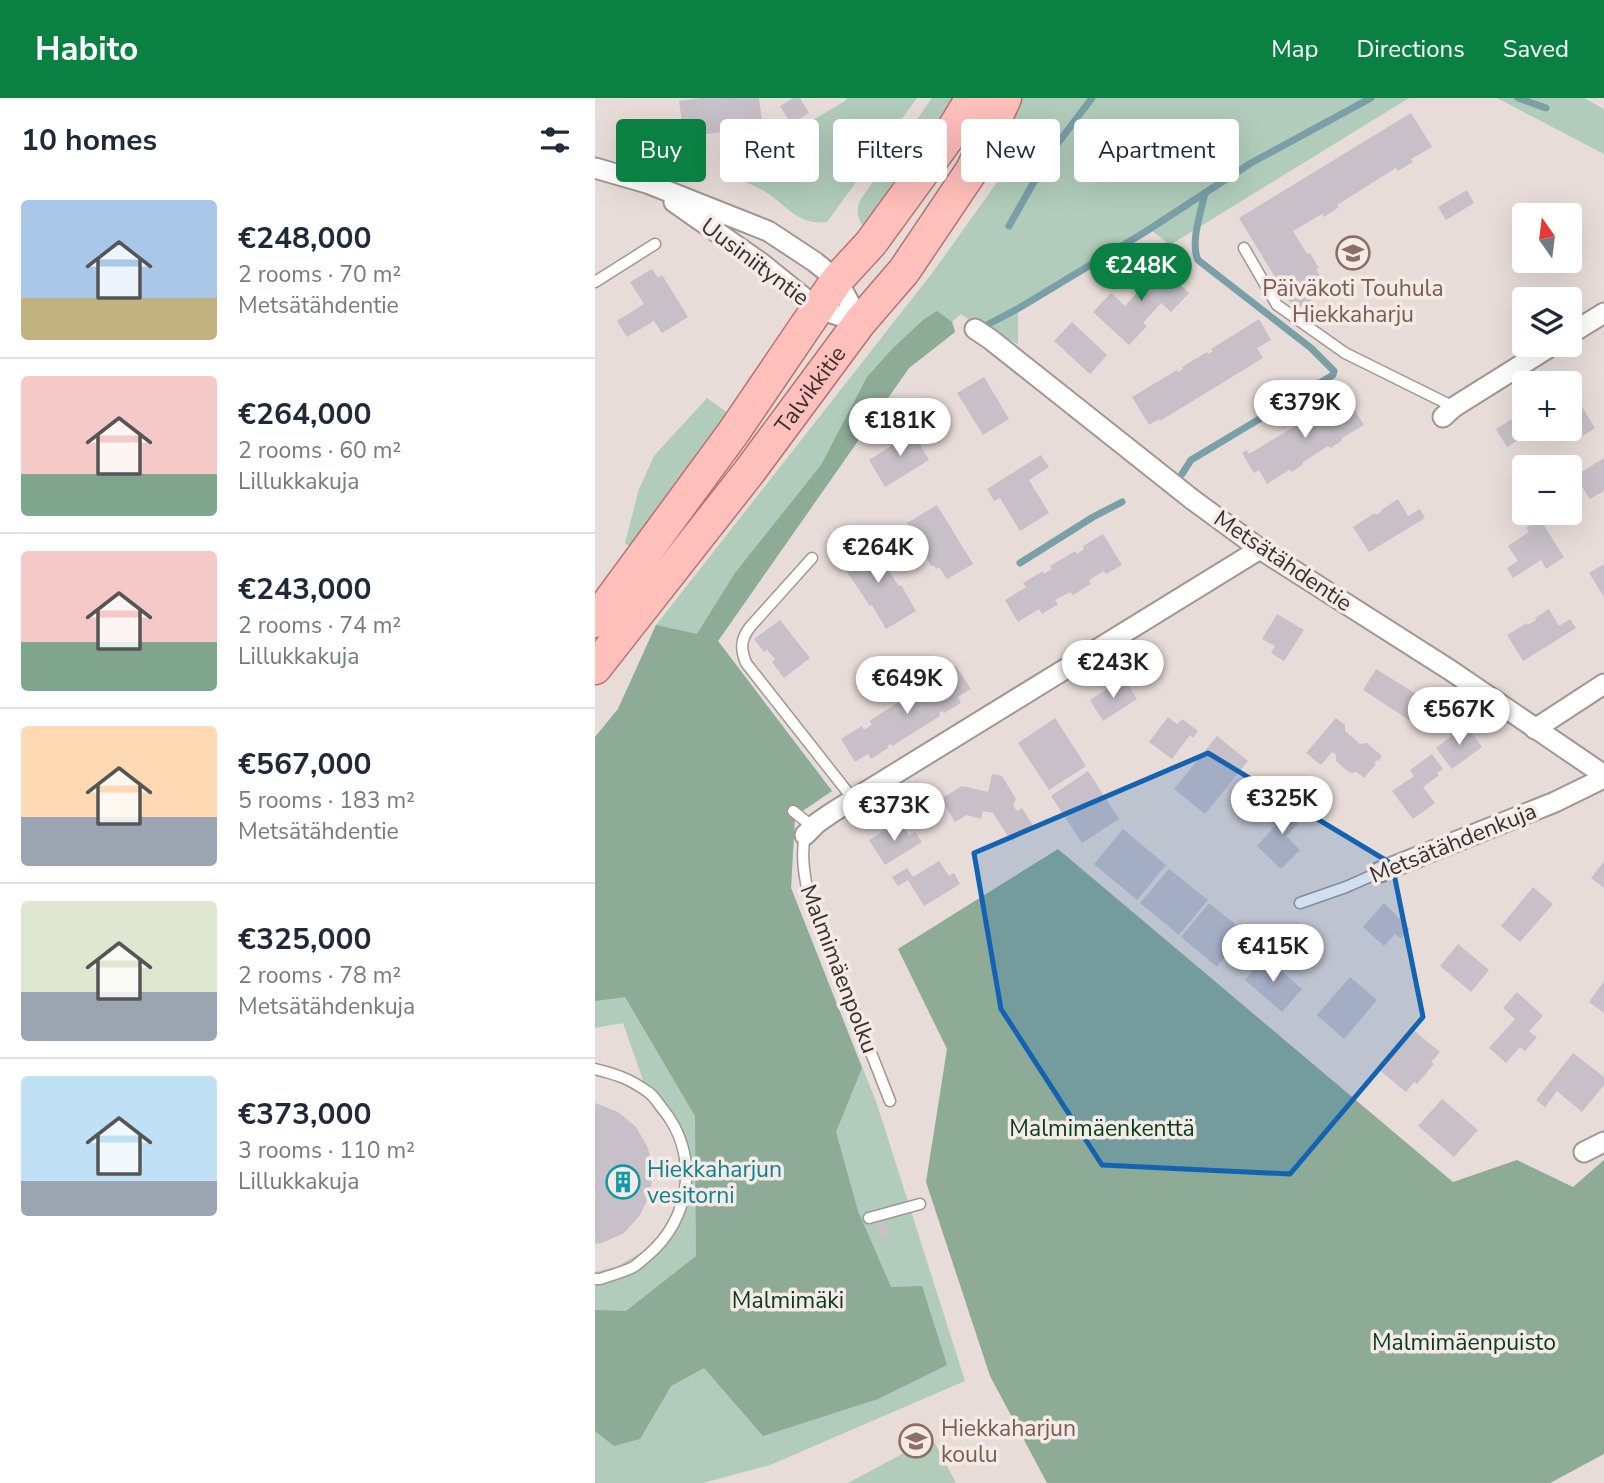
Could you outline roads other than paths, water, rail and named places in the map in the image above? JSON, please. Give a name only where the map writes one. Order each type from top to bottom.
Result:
[{"type":"main road","name":"Talvikkitie","points":[[595,621],[733,433],[837,280],[881,230],[972,98]]},
{"type":"main road","name":"Talvikkitie","points":[[595,668],[749,472],[860,322],[904,271],[972,170],[1005,98]]},
{"type":"street","name":"Uusiniityntie","points":[[595,168],[647,183],[768,231],[837,280],[860,322]]},
{"type":"street","name":"Uusiniityntie","points":[[647,183],[761,263],[818,309],[860,322]]},
{"type":"street","points":[[1582,327],[1604,313]]},
{"type":"street","name":"Metsätähdentie","points":[[975,329],[1260,550],[1450,670],[1604,777]]},
{"type":"street","points":[[1448,412],[1534,357]]},
{"type":"street","points":[[809,831],[833,811],[1260,550]]},
{"type":"street","points":[[1535,729],[1604,684]]},
{"type":"street","name":"Metsätähdenkuja","points":[[1380,872],[1544,807],[1604,777]]},
{"type":"street","points":[[1584,1152],[1604,1142]]},
{"type":"lane","points":[[595,282],[655,244]]},
{"type":"lane","points":[[1244,248],[1277,305],[1345,353],[1448,412]]},
{"type":"lane","points":[[812,558],[750,627],[742,638],[742,653],[746,663],[853,799]]},
{"type":"lane","points":[[793,811],[809,831]]},
{"type":"lane","name":"Malmimäenpolku","points":[[809,831],[802,848],[803,872],[808,893],[890,1101]]},
{"type":"lane","name":"Metsätähdenkuja","points":[[1300,903],[1380,872]]},
{"type":"lane","points":[[595,1069],[622,1076],[650,1094],[672,1119],[687,1167],[687,1184],[678,1216],[660,1245],[635,1266],[595,1279]]},
{"type":"lane","points":[[869,1218],[920,1204]]},
{"type":"waterway","points":[[1009,226],[1049,155],[1092,98]]},
{"type":"waterway","points":[[985,326],[1145,232],[1251,163],[1371,98]]},
{"type":"waterway","points":[[1518,98],[1546,108]]},
{"type":"waterway","points":[[1182,474],[1191,460],[1333,375],[1334,371],[1311,348],[1198,260],[1195,245],[1205,193]]},
{"type":"waterway","points":[[1020,563],[1122,502]]},
{"type":"place","name":"Päiväkoti Touhula Hiekkaharju","points":[[1353,253]]},
{"type":"place","name":"Hiekkaharjun vesitorni","points":[[623,1182]]},
{"type":"place","name":"Hiekkaharjun koulu","points":[[916,1441]]},
{"type":"park label","name":"Malmimäenkenttä","points":[[1102,1128]]},
{"type":"park label","name":"Malmimäki","points":[[788,1300]]},
{"type":"park label","name":"Malmimäenpuisto","points":[[1464,1342]]}]
